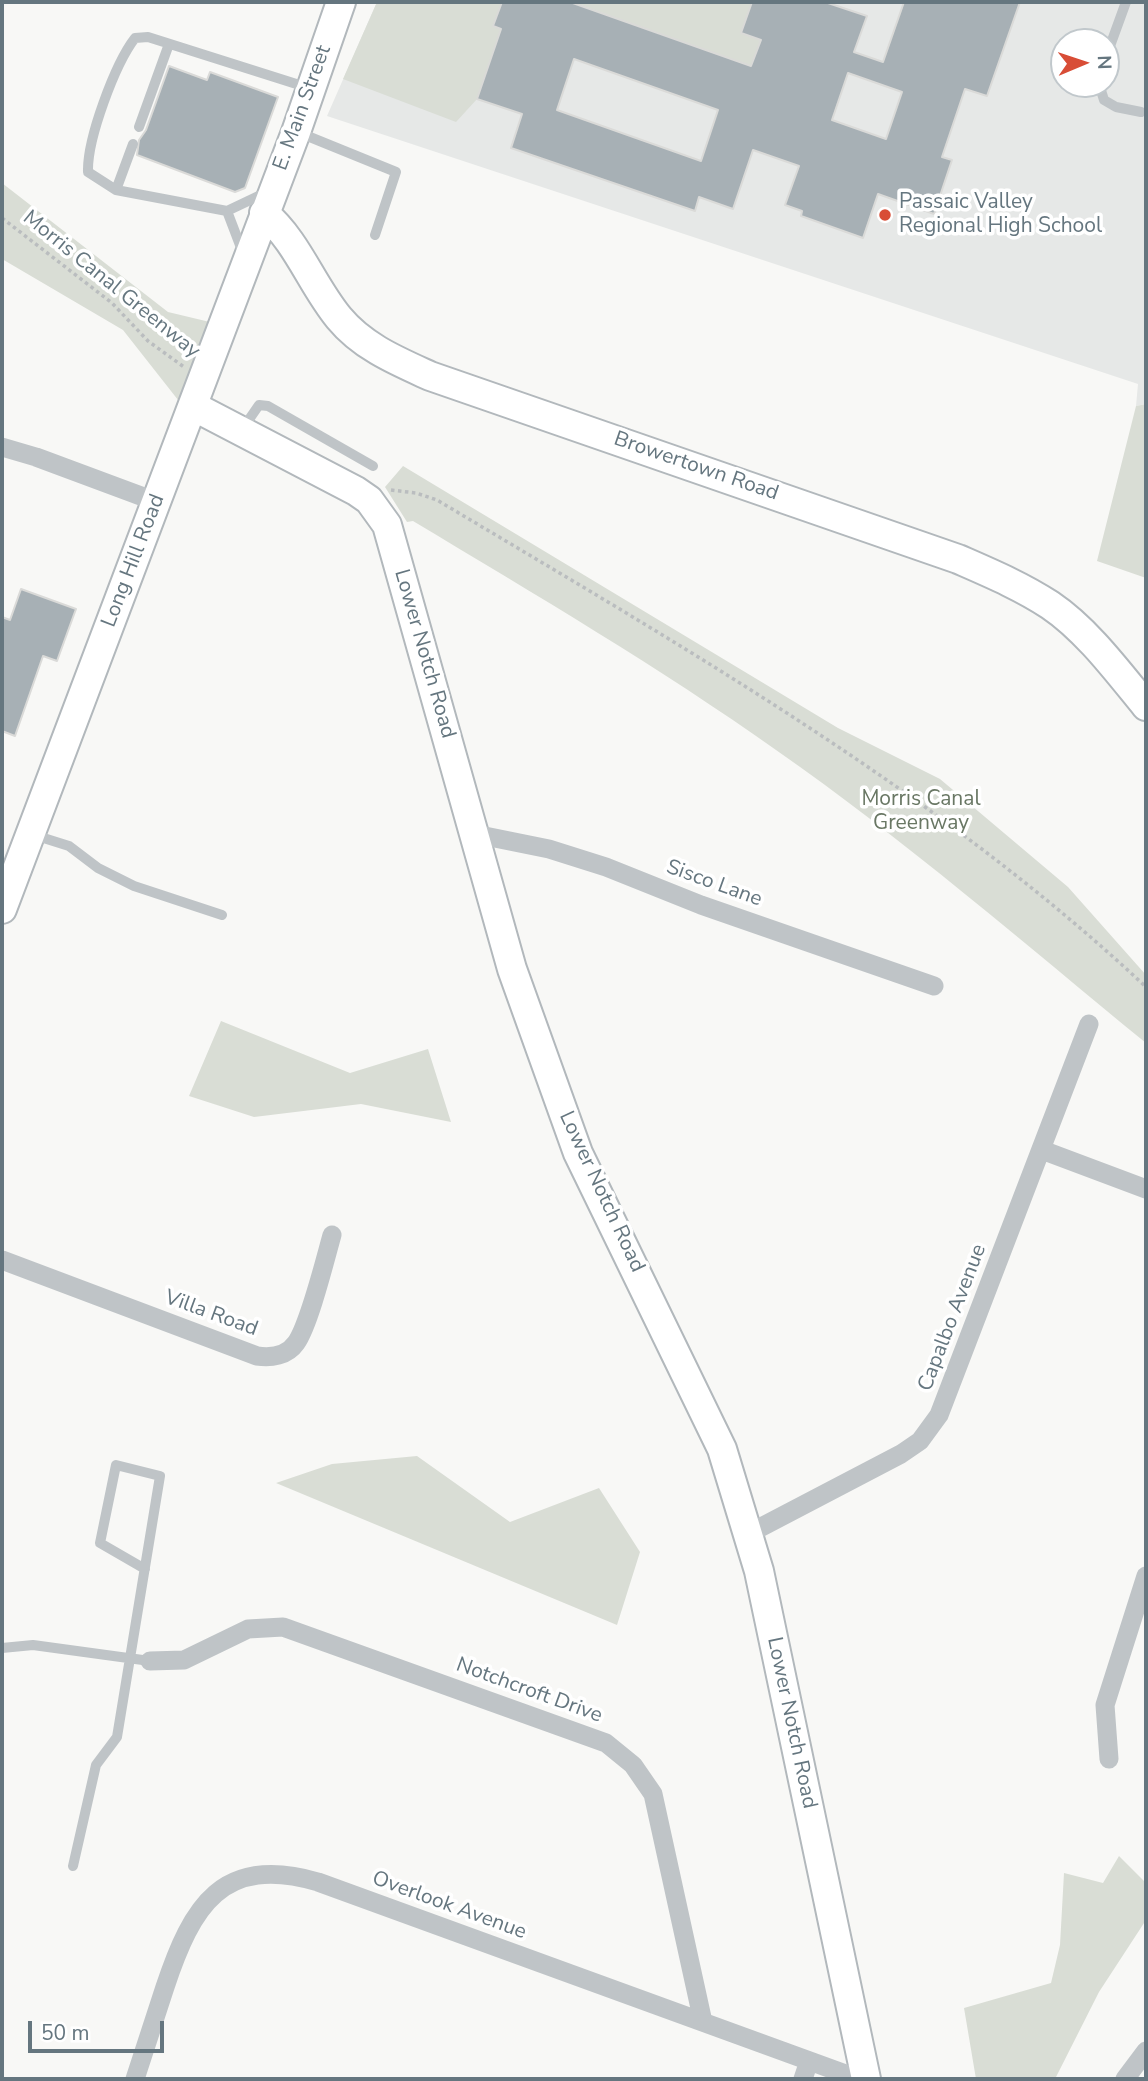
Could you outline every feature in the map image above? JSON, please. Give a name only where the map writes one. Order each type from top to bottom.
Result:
[{"type":"street","name":"E. Main Street","points":[[269,201],[341,2]]},
{"type":"street","name":"Long Hill Road","points":[[2,909],[269,201]]},
{"type":"street","name":"Browertown Road","points":[[269,201],[340,319],[362,341],[387,356],[430,376],[958,559],[1013,583],[1052,606],[1101,654],[1146,706]]},
{"type":"street","name":"Lower Notch Road","points":[[193,406],[356,491],[369,500],[387,525],[512,969],[579,1153],[722,1449],[759,1571],[866,2079]]},
{"type":"street","points":[[2,447],[157,502]]},
{"type":"street","name":"Sisco Lane","points":[[475,834],[549,849],[606,867],[701,905],[934,986]]},
{"type":"street","name":"Capalbo Avenue","points":[[748,1534],[901,1454],[920,1441],[929,1430],[939,1415],[981,1313],[1089,1024]]},
{"type":"street","points":[[1042,1150],[1146,1189]]},
{"type":"street","name":"Villa Road","points":[[2,1260],[257,1356],[275,1356],[289,1350],[301,1333],[332,1235]]},
{"type":"street","points":[[1109,1759],[1105,1705],[1146,1576]]},
{"type":"street","name":"Notchcroft Drive","points":[[141,1660],[184,1660],[248,1629],[283,1627],[331,1642],[613,1748],[633,1765],[653,1794],[703,2022]]},
{"type":"street","name":"Overlook Avenue","points":[[135,2079],[180,1945],[193,1919],[215,1893],[229,1885],[266,1874],[283,1873],[318,1882],[703,2022],[806,2070],[859,2079]]},
{"type":"street","points":[[1125,2079],[1146,2052]]},
{"type":"lane","points":[[1117,28],[1126,2]]},
{"type":"lane","points":[[269,201],[227,211],[116,190],[88,172],[87,154],[122,55],[135,38],[148,37],[310,88]]},
{"type":"lane","points":[[139,127],[169,44]]},
{"type":"lane","points":[[1103,98],[1116,107],[1141,112]]},
{"type":"lane","points":[[296,132],[396,172],[375,236]]},
{"type":"lane","points":[[116,190],[133,144]]},
{"type":"lane","points":[[227,211],[239,237],[246,263]]},
{"type":"lane","points":[[241,431],[259,405],[268,406],[373,466]]},
{"type":"lane","points":[[30,833],[69,846],[98,868],[134,886],[222,915]]},
{"type":"lane","points":[[73,1866],[96,1765],[117,1737],[141,1660],[145,1569],[160,1476],[116,1465],[100,1543],[145,1569]]},
{"type":"lane","points":[[2,1648],[33,1645],[141,1660]]},
{"type":"path","name":"Morris Canal Greenway","points":[[2,218],[113,303],[156,347],[190,370]]},
{"type":"path","points":[[384,485],[394,492],[416,493],[437,500],[777,708],[923,805],[1016,875],[1146,987]]},
{"type":"shaded area","name":"Passaic Valley Regional High School","points":[[377,2],[1146,2],[1146,404],[1136,406],[1138,384],[327,116]]},
{"type":"green space","points":[[377,2],[502,2],[494,26],[501,29],[477,99],[456,122],[343,79]]},
{"type":"green space","points":[[552,2],[752,2],[741,33],[761,40],[751,66],[578,4],[547,16]]},
{"type":"green space","points":[[2,183],[168,312],[214,323],[182,405],[123,330],[2,259]]},
{"type":"green space","points":[[1146,404],[1146,578],[1097,561],[1136,406]]},
{"type":"green space","name":"Morris Canal Greenway","points":[[403,466],[838,728],[940,779],[1068,887],[1146,975],[1146,1043],[918,856],[776,750],[597,632],[413,521],[407,522],[385,487]]},
{"type":"green space","points":[[221,1021],[350,1073],[428,1049],[451,1122],[361,1104],[254,1117],[189,1096]]},
{"type":"green space","points":[[417,1456],[510,1522],[599,1488],[640,1552],[617,1625],[276,1483],[332,1464]]},
{"type":"green space","points":[[1119,1856],[1146,1883],[1146,1920],[1099,1992],[1055,2079],[976,2079],[964,2008],[1051,1983],[1060,1945],[1064,1873],[1103,1883]]},
{"type":"building","points":[[502,2],[570,2],[751,66],[761,40],[741,33],[752,2],[825,2],[867,16],[854,52],[883,62],[904,2],[1020,2],[987,96],[965,89],[942,157],[952,160],[934,214],[878,194],[863,238],[801,216],[802,211],[785,205],[799,166],[753,150],[733,209],[699,197],[695,211],[511,148],[522,114],[477,99],[501,29],[493,26]],"holes":[[[574,59],[718,110],[701,161],[557,110]],[[848,73],[902,92],[886,139],[832,120]]]},
{"type":"building","points":[[169,66],[207,80],[210,72],[278,97],[245,188],[235,192],[137,155],[139,140],[146,130]]},
{"type":"building","points":[[21,589],[76,609],[57,661],[43,656],[15,736],[2,731],[2,617],[10,620]]},
{"type":"place","name":"Passaic Valley Regional High School","points":[[885,215]]}]
